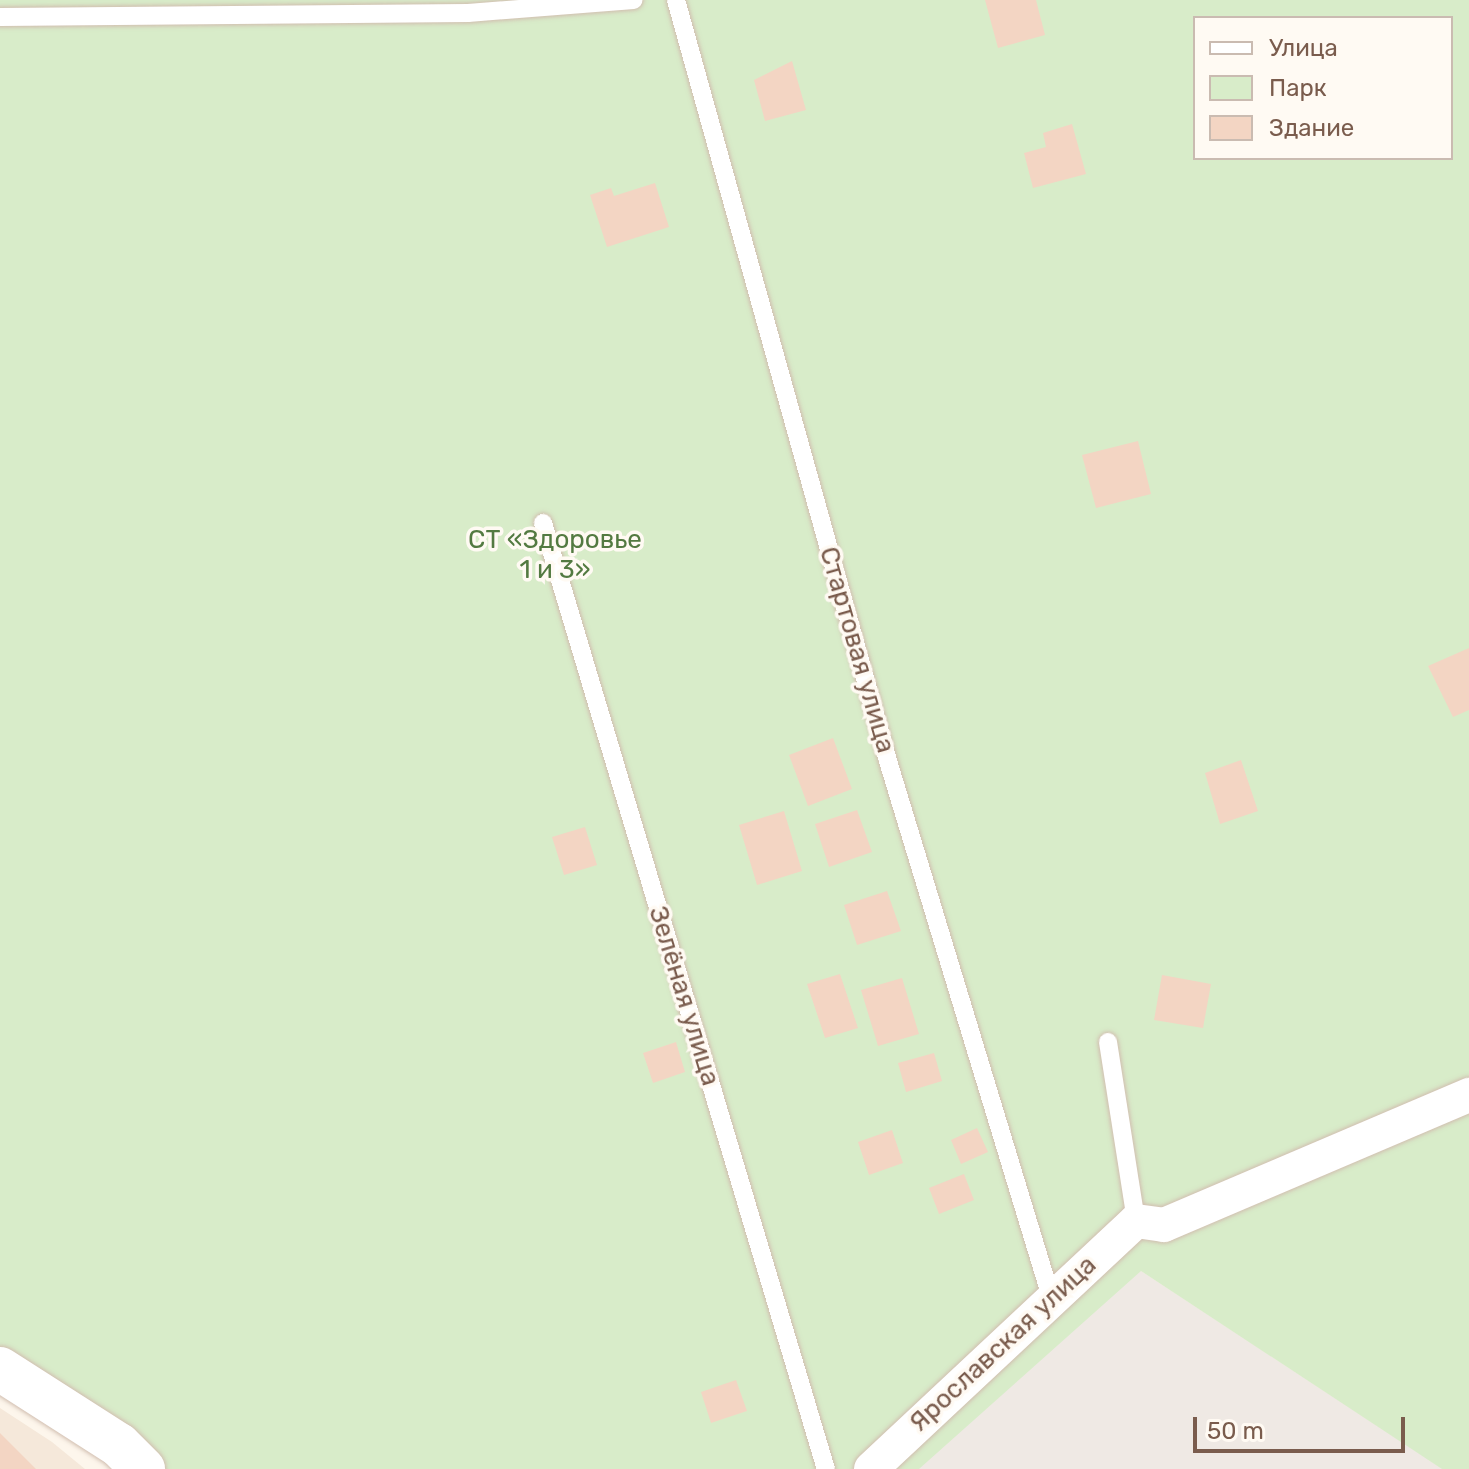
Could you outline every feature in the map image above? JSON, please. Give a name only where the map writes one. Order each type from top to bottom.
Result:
[{"type":"main road","points":[[0,1369],[119,1445],[143,1469]]},
{"type":"street","points":[[1136,1221],[1164,1225],[1469,1095]]},
{"type":"street","name":"Ярославская улица","points":[[871,1469],[1051,1297],[1136,1221]]},
{"type":"lane","points":[[0,17],[468,13],[633,0]]},
{"type":"lane","name":"Стартовая улица","points":[[676,0],[888,761],[1051,1297]]},
{"type":"lane","name":"Зелёная улица","points":[[543,523],[826,1469]]},
{"type":"lane","points":[[1108,1042],[1136,1221]]},
{"type":"shaded area","points":[[1129,1263],[1443,1469],[907,1469]]},
{"type":"shaded area","points":[[0,1408],[52,1442],[85,1469],[0,1469]]},
{"type":"green space","name":"СТ «Здоровье 1 и 3»","points":[[0,0],[1469,0],[1469,1469],[1442,1469],[1141,1271],[919,1469],[166,1469],[0,1350]]},
{"type":"building","points":[[985,0],[1036,0],[1045,35],[998,48]]},
{"type":"building","points":[[792,61],[806,110],[765,121],[754,80]]},
{"type":"building","points":[[1072,124],[1086,174],[1033,188],[1024,153],[1046,147],[1043,133]]},
{"type":"building","points":[[655,183],[669,227],[607,247],[590,195],[611,188],[614,196]]},
{"type":"building","points":[[1138,441],[1151,494],[1096,508],[1082,455]]},
{"type":"building","points":[[1469,648],[1469,710],[1453,717],[1428,666]]},
{"type":"building","points":[[833,738],[852,789],[808,806],[789,755]]},
{"type":"building","points":[[1241,760],[1258,811],[1220,824],[1205,773]]},
{"type":"building","points":[[857,810],[872,852],[829,867],[815,824]]},
{"type":"building","points":[[784,811],[802,871],[757,885],[739,825]]},
{"type":"building","points":[[585,827],[597,865],[564,875],[552,837]]},
{"type":"building","points":[[887,891],[901,931],[857,945],[844,905]]},
{"type":"building","points":[[840,974],[858,1028],[825,1038],[807,984]]},
{"type":"building","points":[[1162,975],[1211,984],[1203,1028],[1154,1020]]},
{"type":"building","points":[[902,978],[919,1034],[878,1046],[861,990]]},
{"type":"building","points":[[676,1042],[685,1072],[653,1083],[643,1053]]},
{"type":"building","points":[[934,1053],[942,1081],[906,1092],[898,1063]]},
{"type":"building","points":[[977,1128],[988,1152],[961,1164],[951,1140]]},
{"type":"building","points":[[892,1130],[903,1163],[869,1175],[858,1142]]},
{"type":"building","points":[[964,1174],[974,1200],[939,1214],[929,1188]]},
{"type":"building","points":[[736,1380],[747,1411],[711,1423],[701,1392]]},
{"type":"building","points":[[0,1433],[36,1469],[0,1469]]}]
